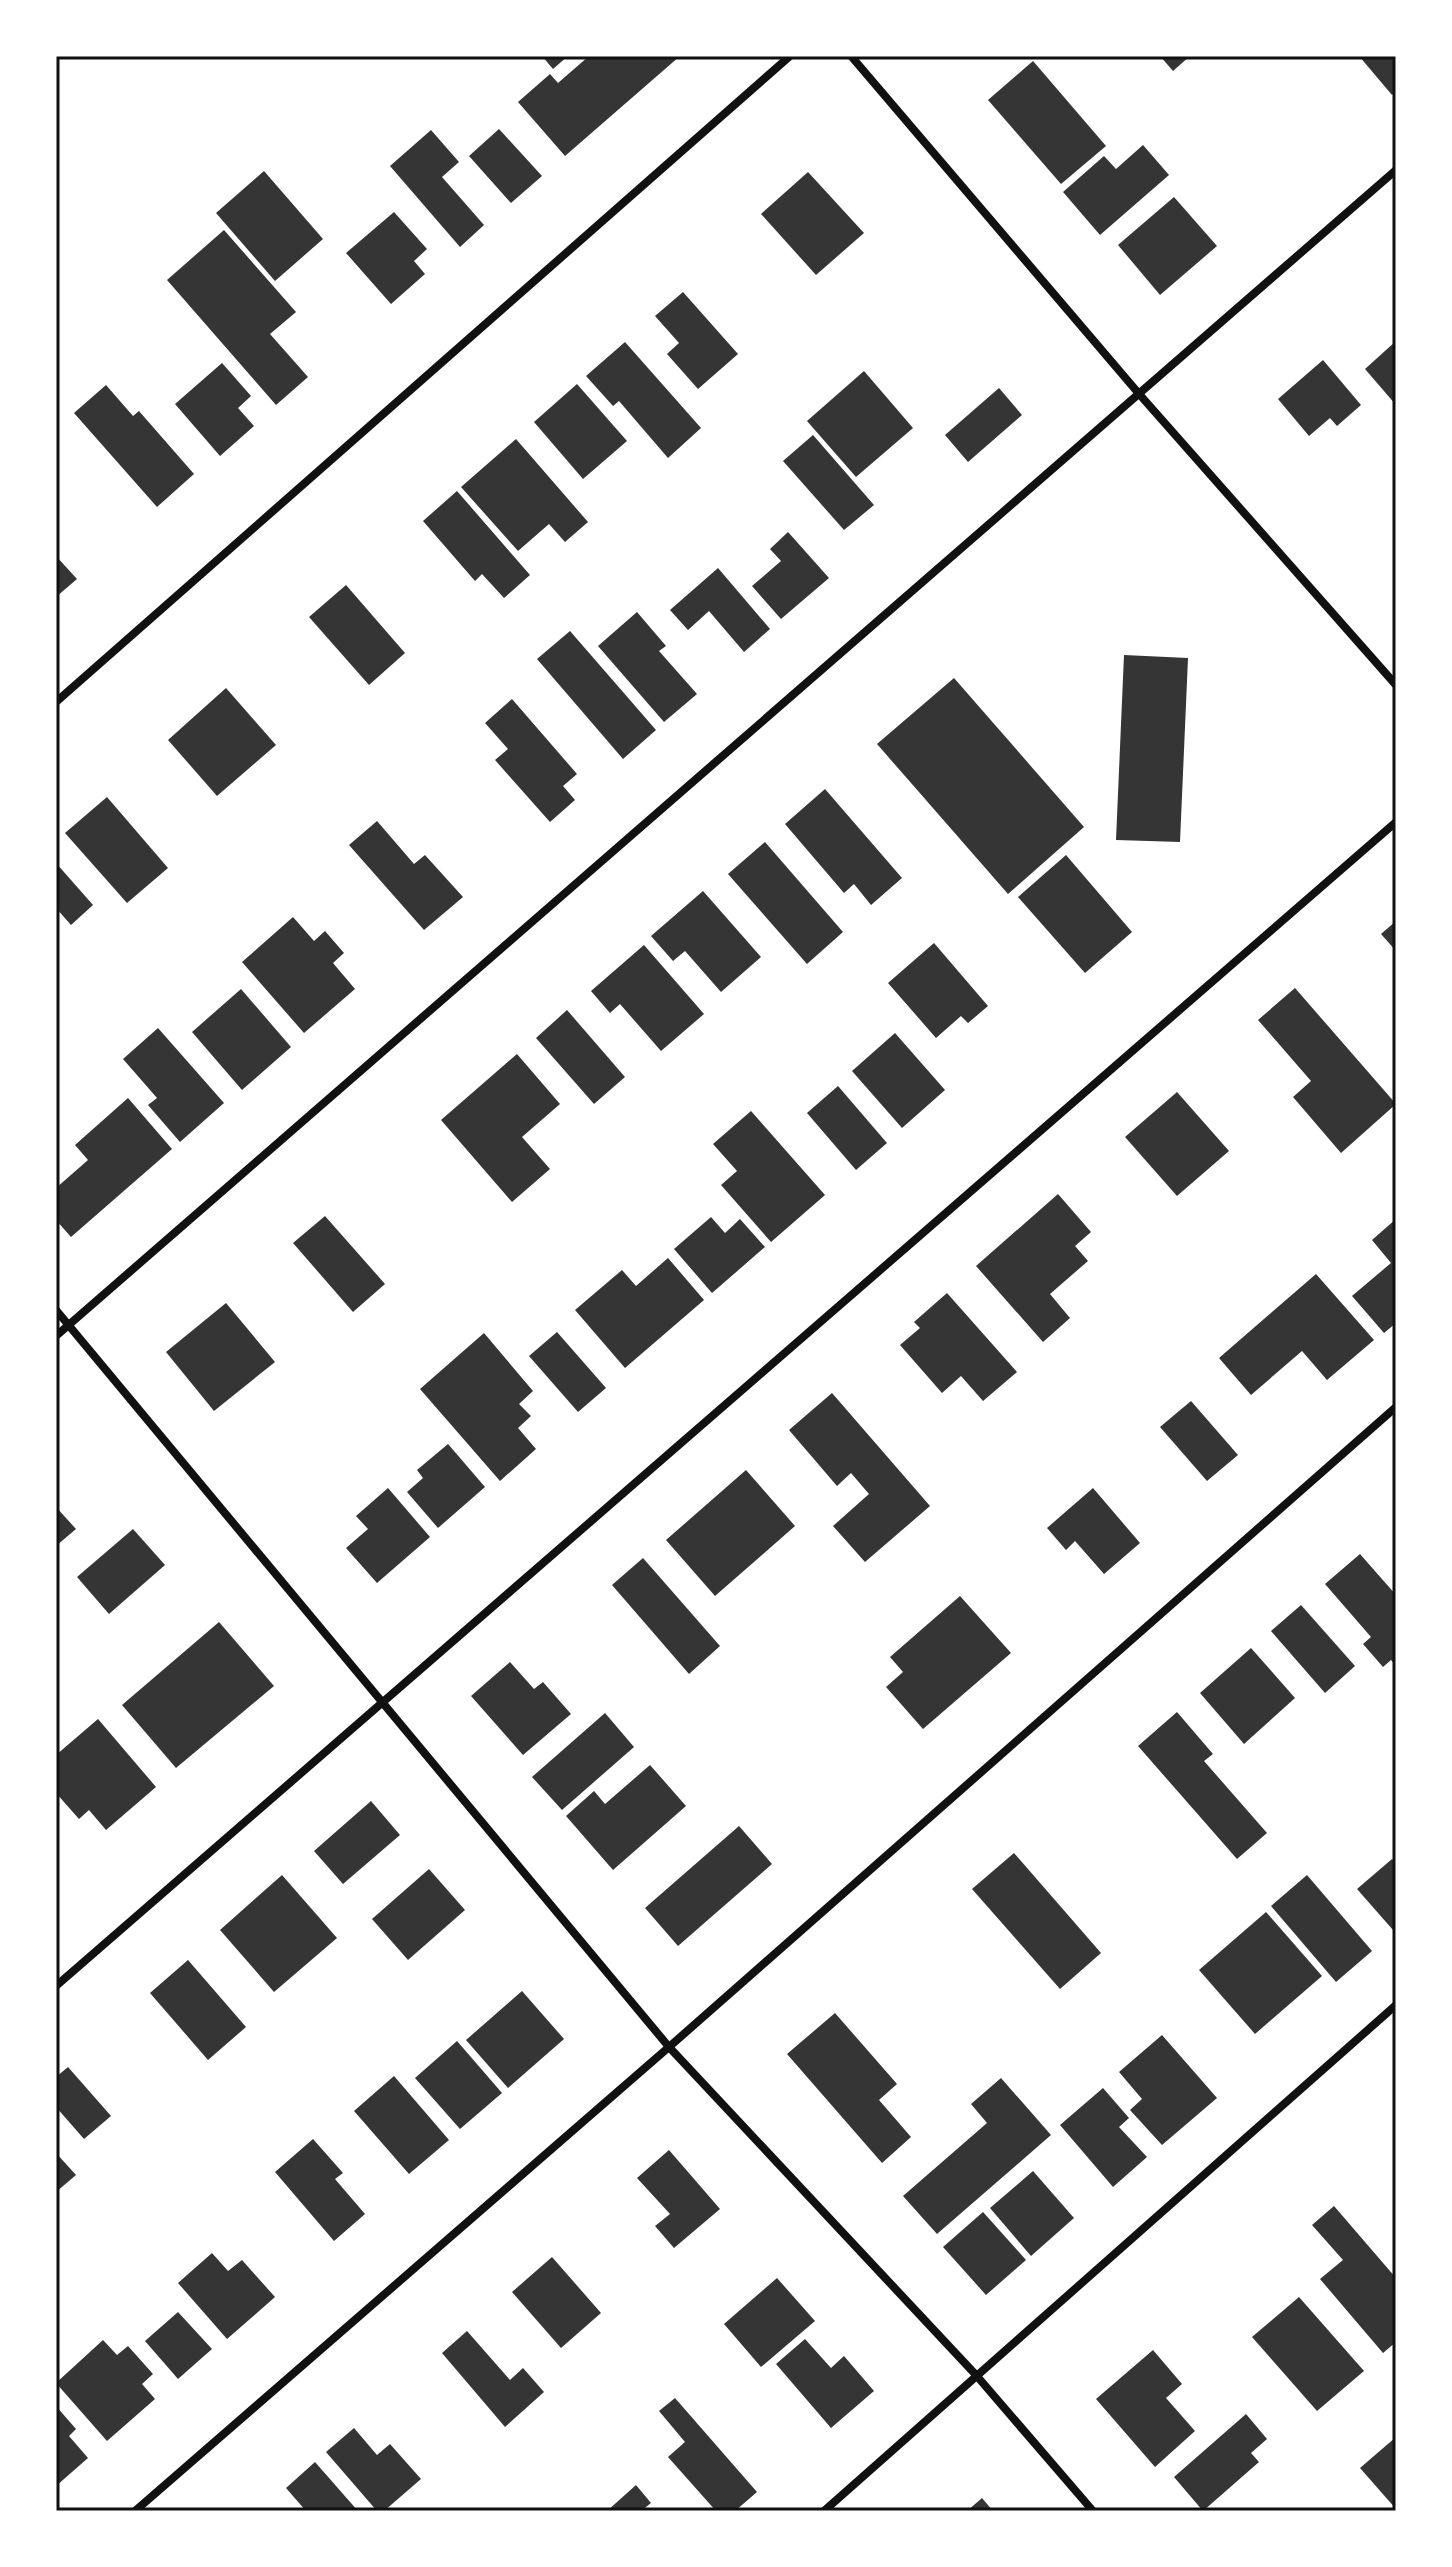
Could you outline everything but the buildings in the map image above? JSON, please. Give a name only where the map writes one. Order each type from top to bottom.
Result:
[{"type":"street","points":[[56,702],[790,56]]},
{"type":"street","points":[[851,56],[1140,395],[1396,685]]},
{"type":"street","points":[[56,1336],[1396,170]]},
{"type":"street","points":[[56,1986],[1396,822]]},
{"type":"street","points":[[56,1310],[669,2047],[976,2375],[1093,2511]]},
{"type":"street","points":[[135,2511],[669,2047],[1396,1407]]},
{"type":"street","points":[[824,2511],[1396,2005]]}]
